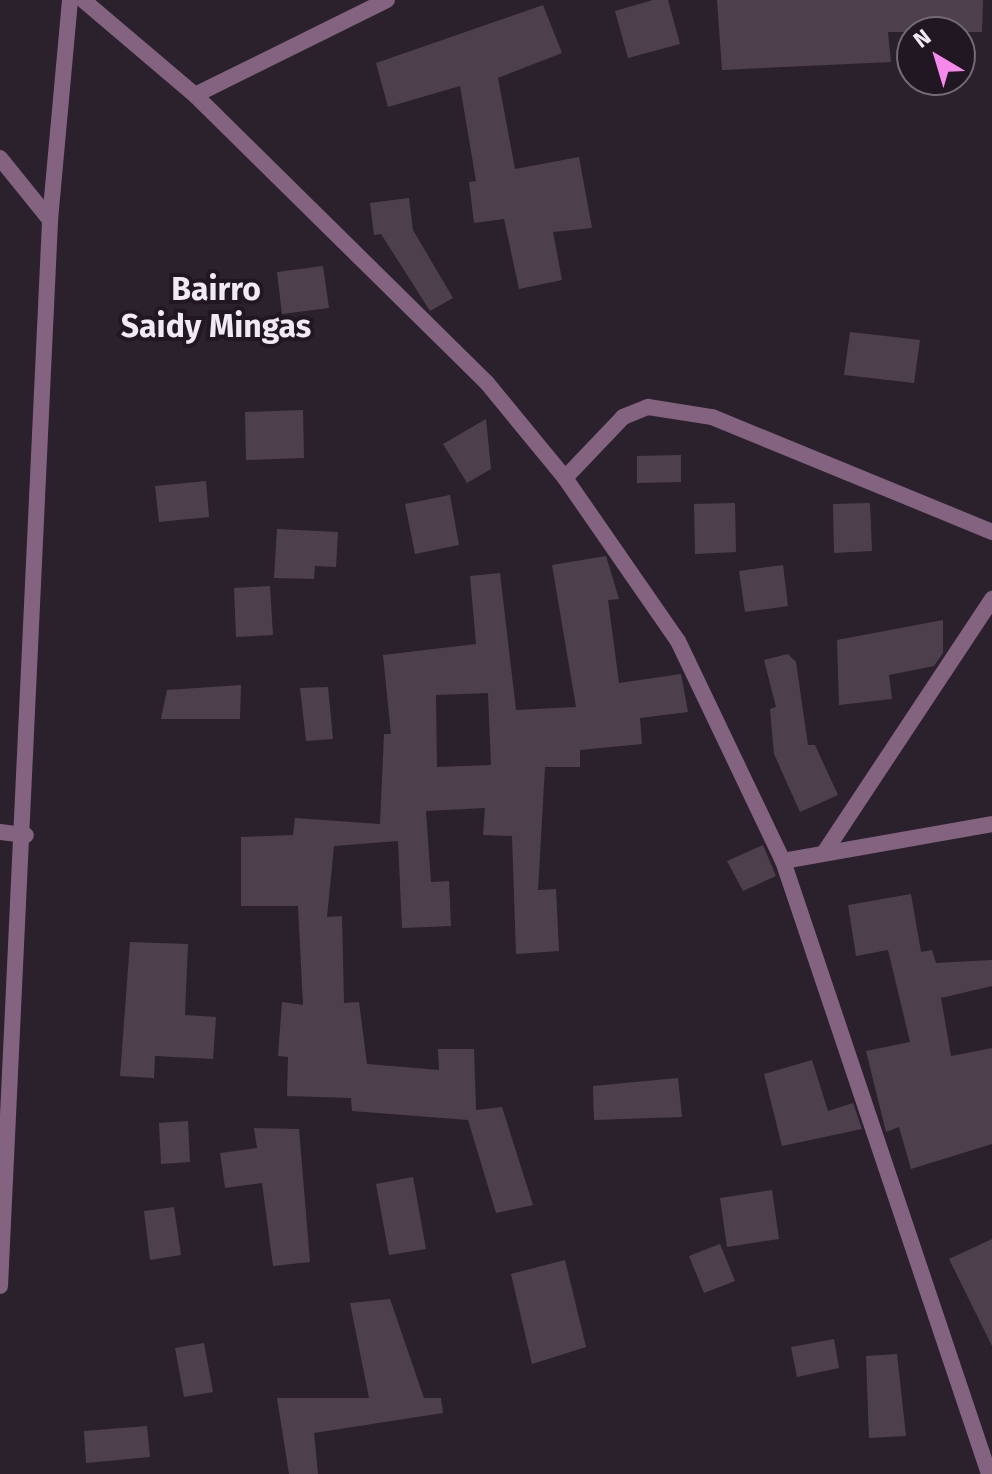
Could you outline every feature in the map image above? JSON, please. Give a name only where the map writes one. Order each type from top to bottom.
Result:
[{"type":"street","points":[[0,1286],[26,835],[50,220],[70,0]]},
{"type":"street","points":[[83,0],[195,95],[487,383],[565,478],[678,641],[783,861],[989,1474]]},
{"type":"street","points":[[195,95],[387,0]]},
{"type":"street","points":[[0,158],[50,220]]},
{"type":"street","points":[[565,478],[623,417],[648,407],[712,417],[992,532]]},
{"type":"street","points":[[824,853],[992,599]]},
{"type":"street","points":[[783,861],[992,824]]},
{"type":"street","points":[[0,832],[26,835]]},
{"type":"building","points":[[653,0],[668,0],[680,44],[628,58],[615,11]]},
{"type":"building","points":[[717,0],[983,0],[982,32],[976,32],[976,16],[896,16],[896,32],[888,32],[891,62],[722,70]]},
{"type":"building","points":[[543,5],[562,53],[498,78],[515,169],[579,157],[592,228],[553,232],[562,280],[519,289],[504,219],[474,223],[469,182],[476,181],[460,86],[388,107],[376,63]]},
{"type":"building","points":[[409,198],[413,230],[453,298],[430,311],[381,234],[374,235],[370,203]]},
{"type":"building","points":[[323,266],[329,308],[282,314],[277,272]]},
{"type":"building","points":[[850,332],[920,340],[914,383],[844,375]]},
{"type":"building","points":[[303,410],[304,458],[246,460],[245,412]]},
{"type":"building","points":[[486,419],[491,469],[467,483],[443,444]]},
{"type":"building","points":[[681,455],[681,482],[637,483],[637,456]]},
{"type":"building","points":[[206,481],[209,517],[159,522],[155,486]]},
{"type":"building","points":[[450,495],[459,545],[415,554],[405,504]]},
{"type":"building","points":[[735,503],[736,552],[695,554],[694,504]]},
{"type":"building","points":[[870,503],[872,551],[834,553],[833,504]]},
{"type":"building","points":[[277,529],[338,532],[336,567],[315,566],[314,579],[274,578]]},
{"type":"building","points":[[606,556],[619,599],[608,600],[619,683],[681,674],[688,712],[640,718],[642,744],[580,750],[580,767],[545,767],[538,890],[556,889],[559,951],[516,954],[512,836],[483,835],[485,808],[426,811],[431,882],[449,881],[451,926],[402,928],[398,841],[334,846],[327,917],[342,916],[344,1003],[359,1002],[367,1064],[439,1070],[438,1049],[474,1049],[476,1110],[502,1107],[533,1205],[496,1213],[468,1120],[352,1111],[351,1098],[287,1096],[288,1057],[278,1056],[282,1002],[303,1005],[298,906],[241,906],[241,837],[293,835],[295,818],[380,824],[384,734],[391,734],[383,655],[476,644],[470,576],[500,573],[516,710],[576,707],[552,565]],"holes":[[[488,693],[491,765],[437,767],[436,695]]]},
{"type":"building","points":[[783,565],[788,606],[745,612],[739,571]]},
{"type":"building","points":[[270,586],[273,635],[236,637],[234,588]]},
{"type":"building","points":[[943,620],[943,653],[934,666],[889,675],[892,699],[839,705],[837,640]]},
{"type":"building","points":[[788,654],[796,662],[808,745],[815,745],[838,795],[800,812],[774,754],[770,709],[776,707],[764,660]]},
{"type":"building","points":[[241,685],[240,719],[161,719],[167,690]]},
{"type":"building","points":[[328,687],[333,739],[306,741],[300,688]]},
{"type":"building","points":[[763,845],[776,876],[743,891],[727,861]]},
{"type":"building","points":[[911,894],[921,952],[932,950],[936,963],[992,960],[992,986],[941,998],[951,1056],[992,1048],[992,1144],[911,1169],[899,1127],[886,1132],[866,1051],[910,1042],[888,950],[856,956],[848,905]]},
{"type":"building","points":[[130,942],[188,944],[185,1015],[216,1017],[213,1059],[155,1056],[154,1078],[120,1076]]},
{"type":"building","points":[[812,1060],[828,1111],[853,1103],[862,1129],[782,1146],[764,1074]]},
{"type":"building","points":[[678,1078],[682,1117],[594,1120],[593,1086]]},
{"type":"building","points":[[188,1121],[190,1162],[161,1164],[159,1123]]},
{"type":"building","points":[[254,1128],[299,1129],[310,1262],[273,1266],[262,1183],[225,1188],[220,1153],[257,1148]]},
{"type":"building","points":[[413,1177],[426,1249],[389,1255],[376,1184]]},
{"type":"building","points":[[772,1190],[779,1239],[727,1247],[720,1198]]},
{"type":"building","points":[[174,1207],[181,1255],[150,1260],[144,1211]]},
{"type":"building","points":[[992,1239],[992,1346],[949,1259]]},
{"type":"building","points":[[720,1244],[735,1281],[704,1293],[689,1256]]},
{"type":"building","points":[[565,1260],[586,1347],[532,1364],[511,1274]]},
{"type":"building","points":[[390,1299],[424,1398],[441,1398],[443,1413],[314,1433],[318,1474],[289,1474],[277,1398],[369,1398],[350,1303]]},
{"type":"building","points":[[834,1339],[839,1368],[797,1377],[791,1347]]},
{"type":"building","points":[[204,1343],[213,1392],[184,1397],[175,1348]]},
{"type":"building","points":[[897,1354],[906,1436],[869,1438],[866,1356]]},
{"type":"building","points":[[147,1426],[150,1457],[86,1463],[84,1431]]},
{"type":"district","name":"Bairro Saidy Mingas","points":[[216,308]]}]
